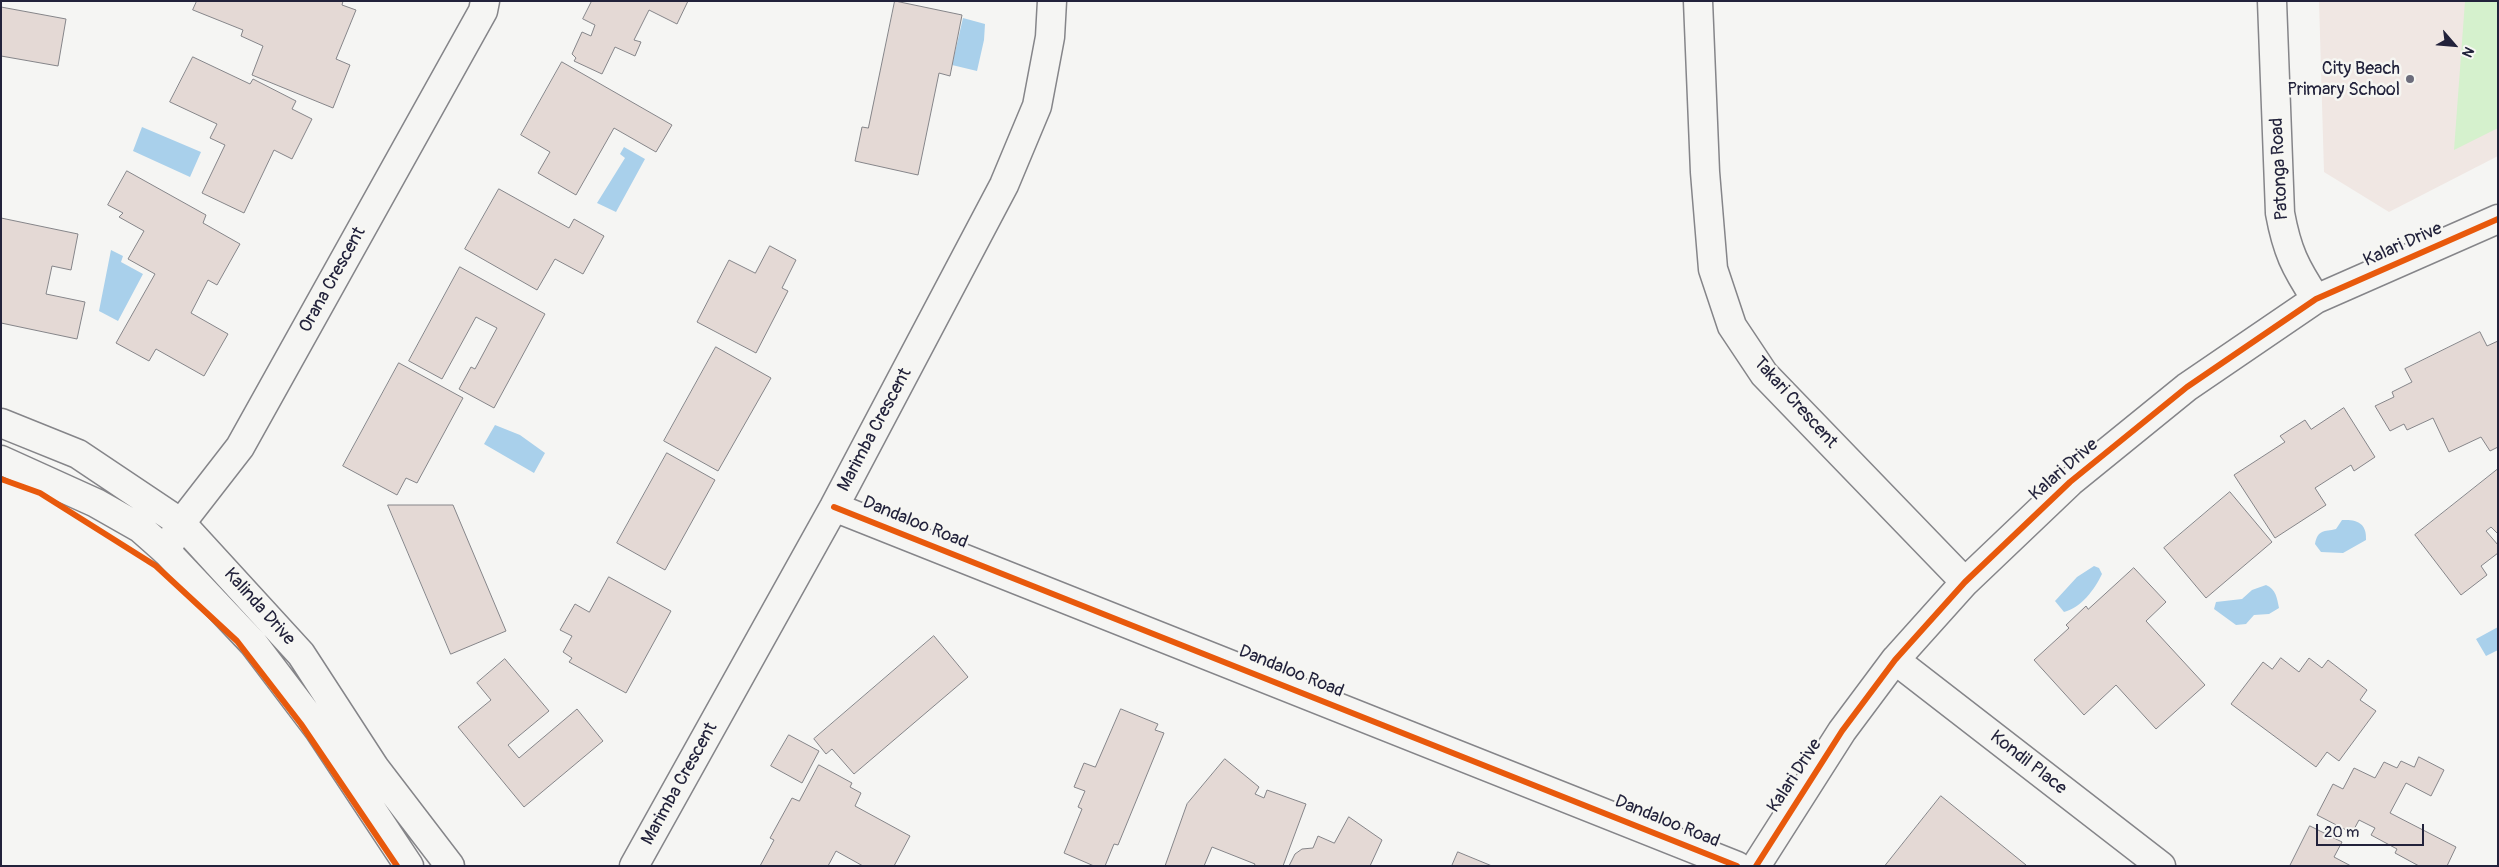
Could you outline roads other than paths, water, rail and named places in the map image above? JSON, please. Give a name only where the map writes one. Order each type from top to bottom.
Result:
[{"type":"street","name":"Orana Crescent","points":[[166,550],[182,523],[240,447],[478,20],[486,1]]},
{"type":"street","name":"Marimba Crescent","points":[[634,866],[834,507],[1004,185],[1038,106],[1050,37],[1052,1]]},
{"type":"street","name":"Takari Crescent","points":[[1698,1],[1705,172],[1713,269],[1732,326],[1764,374],[1965,582]]},
{"type":"street","name":"Patonga Road","points":[[2272,1],[2280,213],[2286,244],[2292,260],[2316,299]]},
{"type":"street","name":"Kalari Drive","points":[[1756,866],[1842,731],[1895,660],[1965,582],[2070,482],[2173,399],[2316,299],[2498,219]]},
{"type":"street","name":"Kalinda Drive","points":[[1,423],[78,454],[182,523],[301,654],[375,768],[450,866]]},
{"type":"street","name":"Kalinda Drive","points":[[1,460],[96,503],[140,528],[166,550],[253,643],[319,730],[409,866]]},
{"type":"street","name":"Dandaloo Road","points":[[834,507],[1737,866]]},
{"type":"street","name":"Kondil Place","points":[[1895,660],[2161,866]]},
{"type":"water","points":[[963,18],[985,24],[984,40],[977,71],[952,65]]},
{"type":"water","points":[[142,127],[201,152],[190,177],[133,151]]},
{"type":"water","points":[[624,147],[645,159],[616,212],[597,203],[625,158],[620,154]]},
{"type":"water","points":[[111,250],[123,256],[121,262],[143,274],[118,321],[99,311]]},
{"type":"water","points":[[495,425],[520,435],[545,453],[534,473],[484,444]]},
{"type":"water","points":[[2342,520],[2353,520],[2363,526],[2366,540],[2343,553],[2321,552],[2315,544],[2316,539],[2322,532],[2336,529]]},
{"type":"water","points":[[2094,566],[2099,568],[2102,574],[2096,586],[2082,602],[2064,612],[2055,601],[2077,577]]},
{"type":"water","points":[[2266,585],[2274,591],[2279,608],[2269,614],[2254,615],[2246,624],[2236,625],[2214,609],[2216,602],[2242,599],[2252,590]]},
{"type":"water","points":[[2498,627],[2498,650],[2486,656],[2476,639]]},
{"type":"place","name":"City Beach Primary School","points":[[2410,79]]}]
